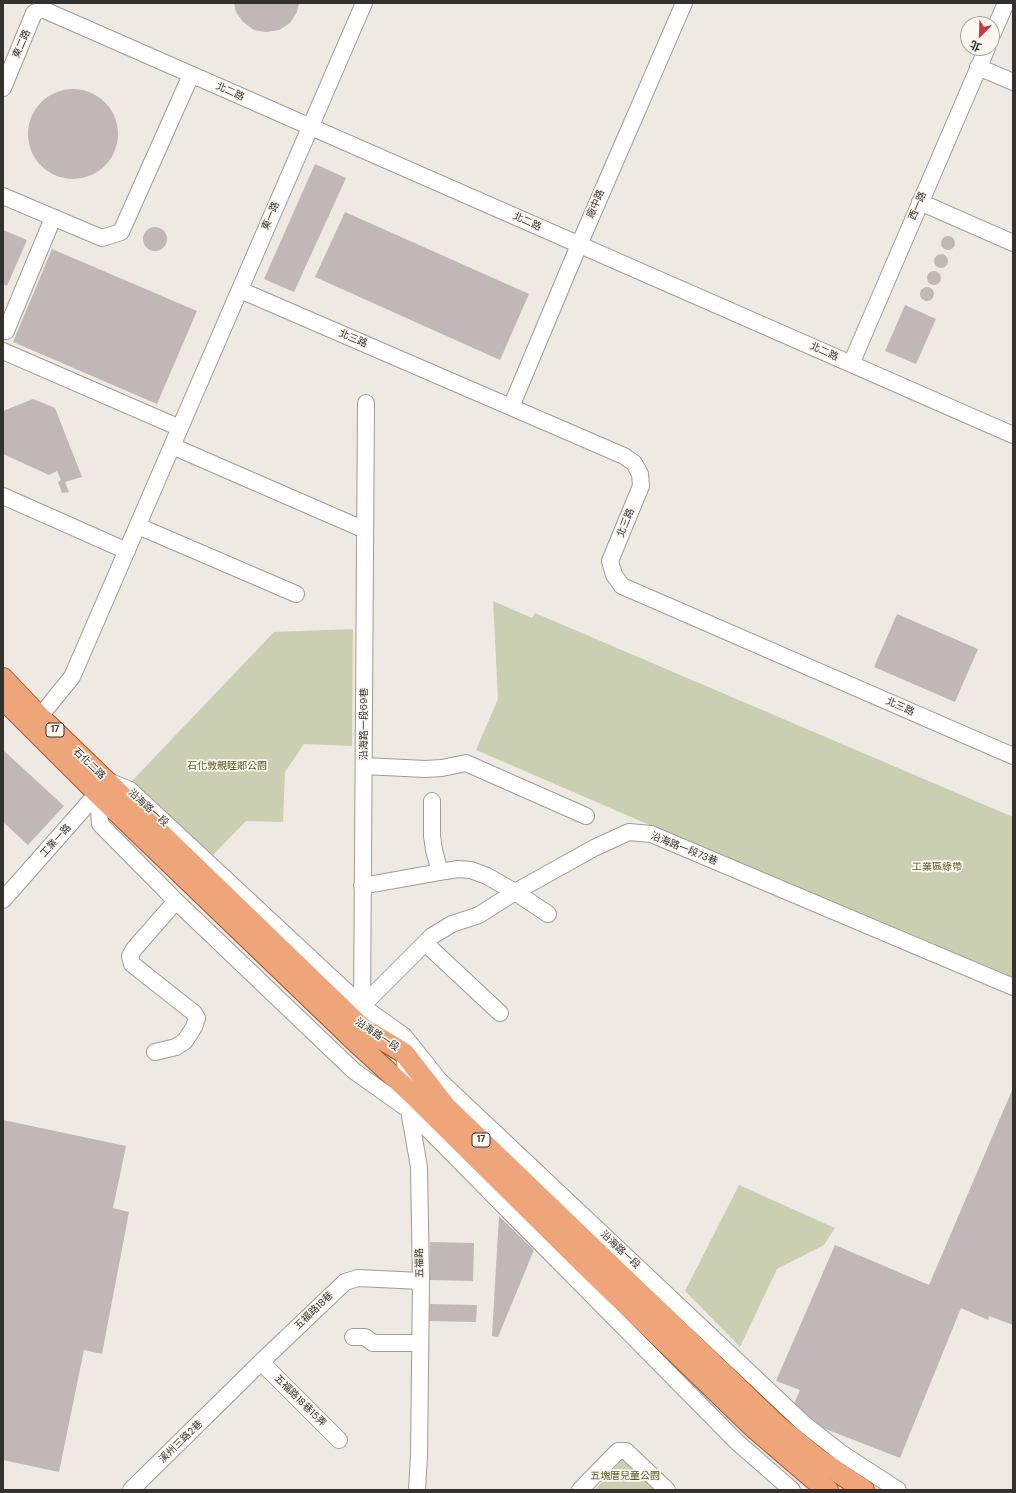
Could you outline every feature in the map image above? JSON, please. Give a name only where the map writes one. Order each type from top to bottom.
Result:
[{"type":"main road","name":"石化二路","points":[[3,678],[10,705],[36,722],[103,788]]},
{"type":"main road","name":"沿海路一段","points":[[103,788],[361,1036],[408,1090],[587,1267],[756,1430],[828,1490]]},
{"type":"main road","name":"沿海路一段","points":[[361,1036],[404,1045],[446,1108],[778,1426],[817,1458],[864,1490]]},
{"type":"street","name":"東一路","points":[[36,722],[72,677],[364,3]]},
{"type":"street","name":"廠中路","points":[[511,407],[579,245],[684,3]]},
{"type":"street","points":[[1000,17],[1006,3]]},
{"type":"street","name":"北二路","points":[[43,6],[191,75],[1013,434]]},
{"type":"street","name":"東二路","points":[[3,88],[34,13],[43,6]]},
{"type":"street","name":"西一路","points":[[851,364],[983,56]]},
{"type":"street","points":[[978,67],[1013,82]]},
{"type":"street","points":[[3,196],[102,238],[121,232],[191,75]]},
{"type":"street","points":[[920,202],[1013,243]]},
{"type":"street","points":[[6,331],[53,218]]},
{"type":"street","name":"北三路","points":[[240,290],[624,456],[634,463],[640,474],[641,486],[610,561],[614,575],[622,586],[1013,756]]},
{"type":"street","points":[[3,351],[180,428]]},
{"type":"street","name":"沿海路一段69巷","points":[[361,1036],[366,403]]},
{"type":"street","points":[[172,446],[365,530]]},
{"type":"street","points":[[3,496],[127,551]]},
{"type":"street","points":[[138,526],[296,594]]},
{"type":"street","points":[[364,766],[425,769],[442,768],[466,763],[586,816]]},
{"type":"street","points":[[103,788],[100,824],[176,901],[354,1071],[409,1110],[738,1444],[792,1490]]},
{"type":"street","name":"工業一路","points":[[3,900],[103,788]]},
{"type":"street","name":"沿海路一段","points":[[103,788],[130,790],[404,1045],[439,1080],[803,1423],[841,1453],[898,1490]]},
{"type":"street","points":[[432,801],[432,836],[440,872]]},
{"type":"street","name":"沿海路一段73巷","points":[[362,1006],[432,936],[452,924],[479,915],[515,892],[594,848],[629,832],[651,834],[1013,987]]},
{"type":"street","points":[[362,886],[458,869],[471,870],[487,876],[515,892],[548,914]]},
{"type":"street","points":[[155,1052],[176,1047],[185,1041],[194,1027],[197,1018],[194,1013],[132,964],[130,956],[134,949],[176,901]]},
{"type":"street","points":[[426,943],[500,1013]]},
{"type":"street","name":"五福路","points":[[404,1045],[409,1110],[419,1167],[421,1281],[419,1456],[417,1490]]},
{"type":"street","name":"五福路18巷","points":[[230,1394],[261,1362],[345,1282],[358,1278],[421,1281]]},
{"type":"street","points":[[353,1337],[365,1337],[373,1343],[420,1343]]},
{"type":"street","name":"五福路18巷15弄","points":[[261,1362],[340,1440]]},
{"type":"street","name":"溪州三路2巷","points":[[131,1490],[230,1394]]},
{"type":"street","points":[[580,1490],[618,1451],[626,1451],[667,1490]]},
{"type":"green space","name":"工業區綠帶","points":[[493,601],[532,618],[535,613],[1013,817],[1013,982],[476,750],[498,699]]},
{"type":"green space","name":"石化敦親睦鄰公園","points":[[353,629],[352,746],[304,744],[285,772],[283,822],[246,821],[209,859],[130,783],[274,632]]},
{"type":"green space","points":[[739,1185],[835,1228],[824,1245],[777,1269],[740,1347],[685,1291]]},
{"type":"green space","name":"五塊厝兒童公園","points":[[624,1457],[660,1490],[595,1490]]},
{"type":"building","points":[[234,3],[299,3],[297,12],[290,23],[279,30],[266,32],[254,30],[243,22],[236,12]]},
{"type":"building","points":[[73,89],[90,92],[105,102],[115,117],[118,134],[115,151],[105,166],[90,176],[73,179],[56,176],[41,166],[31,151],[28,134],[31,117],[41,102],[56,92]]},
{"type":"building","points":[[315,164],[346,178],[294,292],[264,279]]},
{"type":"building","points":[[345,212],[529,294],[500,360],[315,277]]},
{"type":"building","points":[[155,227],[164,230],[167,239],[164,248],[155,251],[146,248],[143,239],[146,230]]},
{"type":"building","points":[[3,230],[27,240],[7,286],[3,284]]},
{"type":"building","points":[[948,236],[953,238],[955,243],[953,248],[948,250],[943,248],[941,243],[943,238]]},
{"type":"building","points":[[52,249],[197,311],[157,404],[13,342]]},
{"type":"building","points":[[941,254],[946,256],[948,261],[946,266],[941,268],[936,266],[934,261],[936,256]]},
{"type":"building","points":[[934,271],[939,273],[941,278],[939,283],[934,285],[929,283],[927,278],[929,273]]},
{"type":"building","points":[[927,287],[932,289],[934,294],[932,299],[927,301],[922,299],[920,294],[922,289]]},
{"type":"building","points":[[905,305],[936,319],[916,364],[885,351]]},
{"type":"building","points":[[33,399],[55,408],[82,477],[65,482],[69,492],[62,493],[58,482],[61,480],[57,471],[49,475],[3,454],[3,411]]},
{"type":"building","points":[[897,614],[978,649],[955,702],[874,667]]},
{"type":"building","points":[[3,750],[64,806],[28,845],[3,822]]},
{"type":"building","points":[[1013,1088],[1013,1325],[989,1316],[988,1320],[961,1308],[900,1458],[805,1421],[792,1408],[800,1390],[776,1381],[835,1245],[929,1285]]},
{"type":"building","points":[[3,1120],[126,1146],[113,1208],[129,1212],[102,1354],[84,1350],[59,1472],[3,1460]]},
{"type":"building","points":[[499,1216],[534,1250],[498,1337],[492,1336]]},
{"type":"building","points":[[430,1242],[474,1243],[473,1281],[430,1280]]},
{"type":"building","points":[[430,1304],[477,1305],[476,1322],[429,1321]]}]
